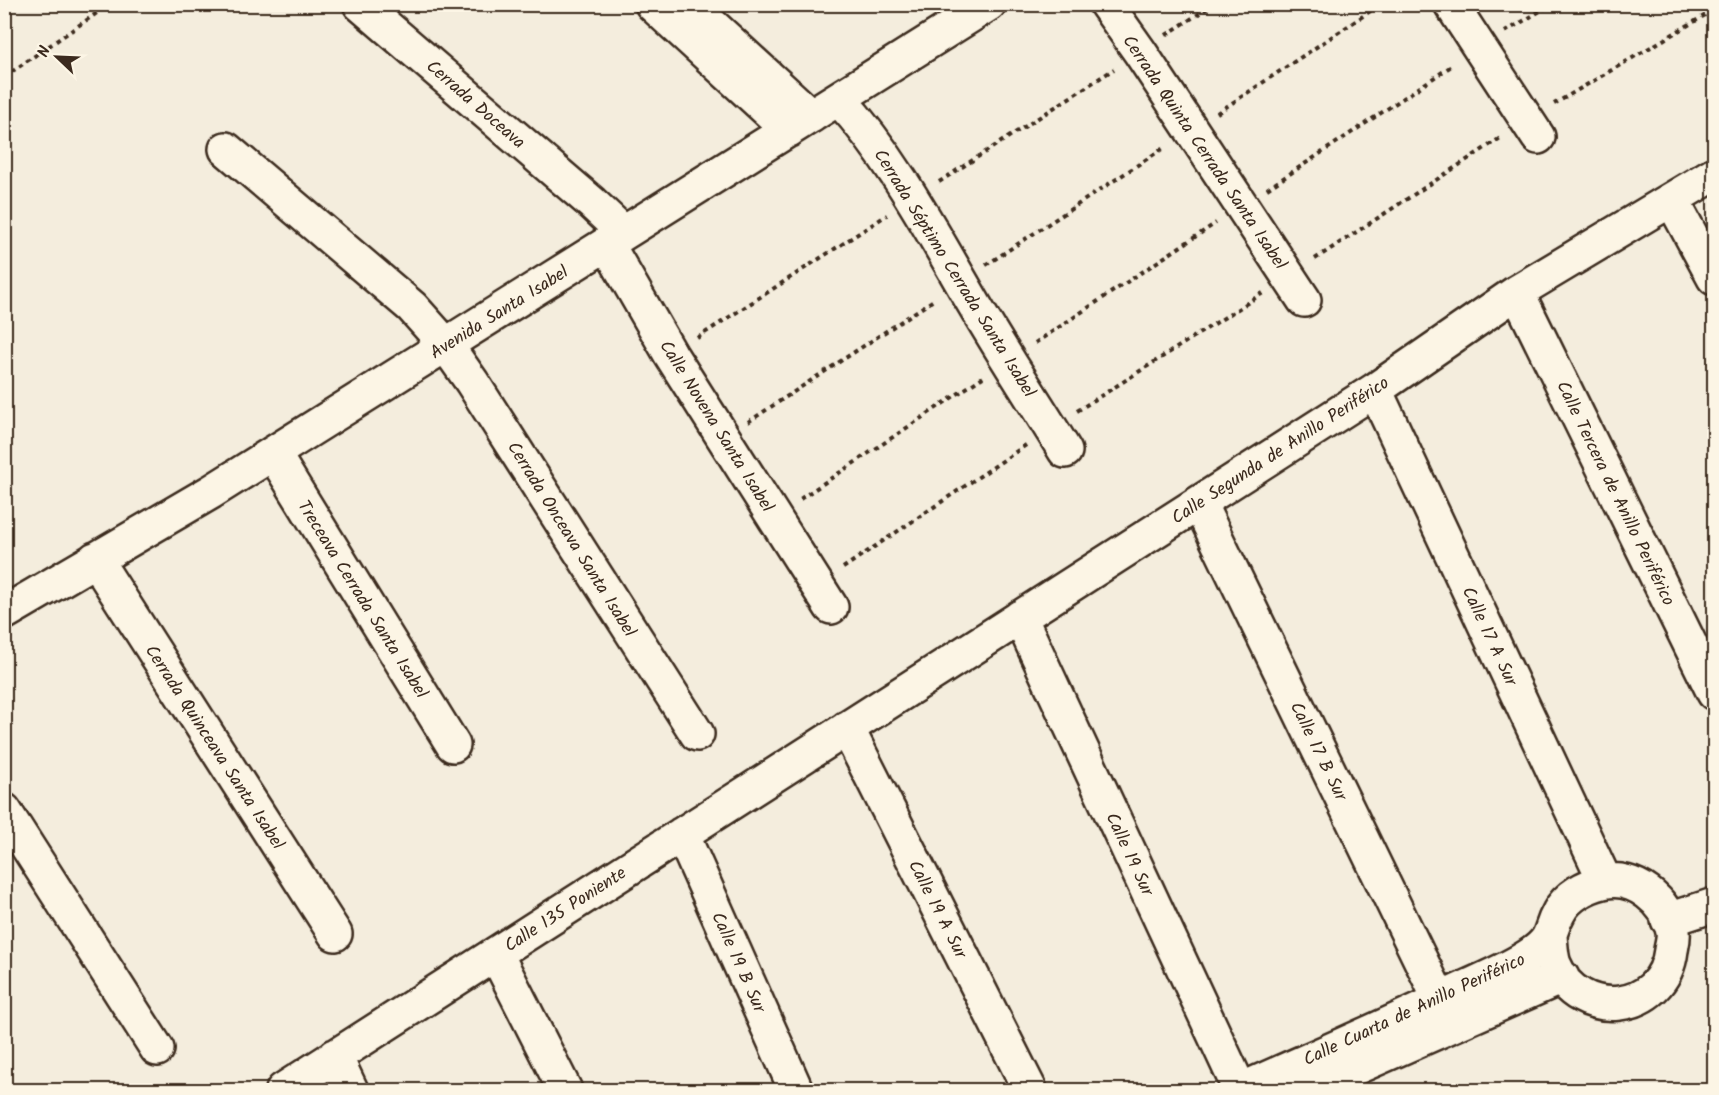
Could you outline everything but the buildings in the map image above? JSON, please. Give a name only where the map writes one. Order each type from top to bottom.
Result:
[{"type":"street","name":"Cerrada Doceava","points":[[360,4],[592,203],[615,238]]},
{"type":"street","points":[[652,4],[800,123]]},
{"type":"street","points":[[688,4],[800,123]]},
{"type":"street","name":"Avenida Santa Isabel","points":[[4,613],[273,453],[989,4]]},
{"type":"street","name":"Cerrada Quinta Cerrada Santa Isabel","points":[[1106,4],[1304,300]]},
{"type":"street","points":[[1451,4],[1538,137]]},
{"type":"street","name":"Cerrada Séptimo Cerrada Santa Isabel","points":[[839,99],[860,122],[912,200],[1007,361],[1065,451]]},
{"type":"street","name":"Cerrada Onceava Santa Isabel","points":[[226,149],[412,307],[446,345],[472,381],[697,734]]},
{"type":"street","name":"Calle Segunda de Anillo Periférico","points":[[847,728],[1375,390],[1517,292],[1714,174]]},
{"type":"street","points":[[1672,200],[1714,278]]},
{"type":"street","name":"Calle Novena Santa Isabel","points":[[615,238],[671,355],[831,606]]},
{"type":"street","name":"Calle Tercera de Anillo Periférico","points":[[1517,292],[1714,693]]},
{"type":"street","name":"Calle 17 A Sur","points":[[1375,390],[1605,881]]},
{"type":"street","name":"Treceava Cerrada Santa Isabel","points":[[273,453],[453,744]]},
{"type":"street","name":"Calle 17 B Sur","points":[[1199,503],[1440,1000]]},
{"type":"street","name":"Cerrada Quinceava Santa Isabel","points":[[95,559],[335,934]]},
{"type":"street","name":"Calle 19 Sur","points":[[1020,617],[1241,1090]]},
{"type":"street","name":"Calle 135 Poniente","points":[[283,1090],[847,728]]},
{"type":"street","name":"Calle 19 A Sur","points":[[847,728],[1030,1090]]},
{"type":"street","points":[[4,810],[157,1049]]},
{"type":"street","name":"Calle 19 B Sur","points":[[682,834],[796,1090]]},
{"type":"street","points":[[1605,881],[1629,883],[1650,894],[1665,911],[1668,920],[1673,933],[1670,964],[1652,990],[1624,1004],[1593,1002],[1574,991],[1553,963],[1550,937],[1559,911],[1579,891],[1605,881]]},
{"type":"street","points":[[1668,920],[1714,905]]},
{"type":"street","name":"Calle Cuarta de Anillo Periférico","points":[[1241,1090],[1514,964],[1533,953],[1550,937]]},
{"type":"street","points":[[496,954],[565,1090]]},
{"type":"street","name":"Calle Cuarta de Anillo Periférico","points":[[1305,1090],[1562,977]]},
{"type":"street","points":[[335,1056],[351,1090]]},
{"type":"path","points":[[4,77],[110,4]]},
{"type":"path","points":[[671,355],[1214,4]]},
{"type":"path","points":[[725,437],[1382,4]]},
{"type":"path","points":[[774,516],[1479,47],[1552,4]]}]
